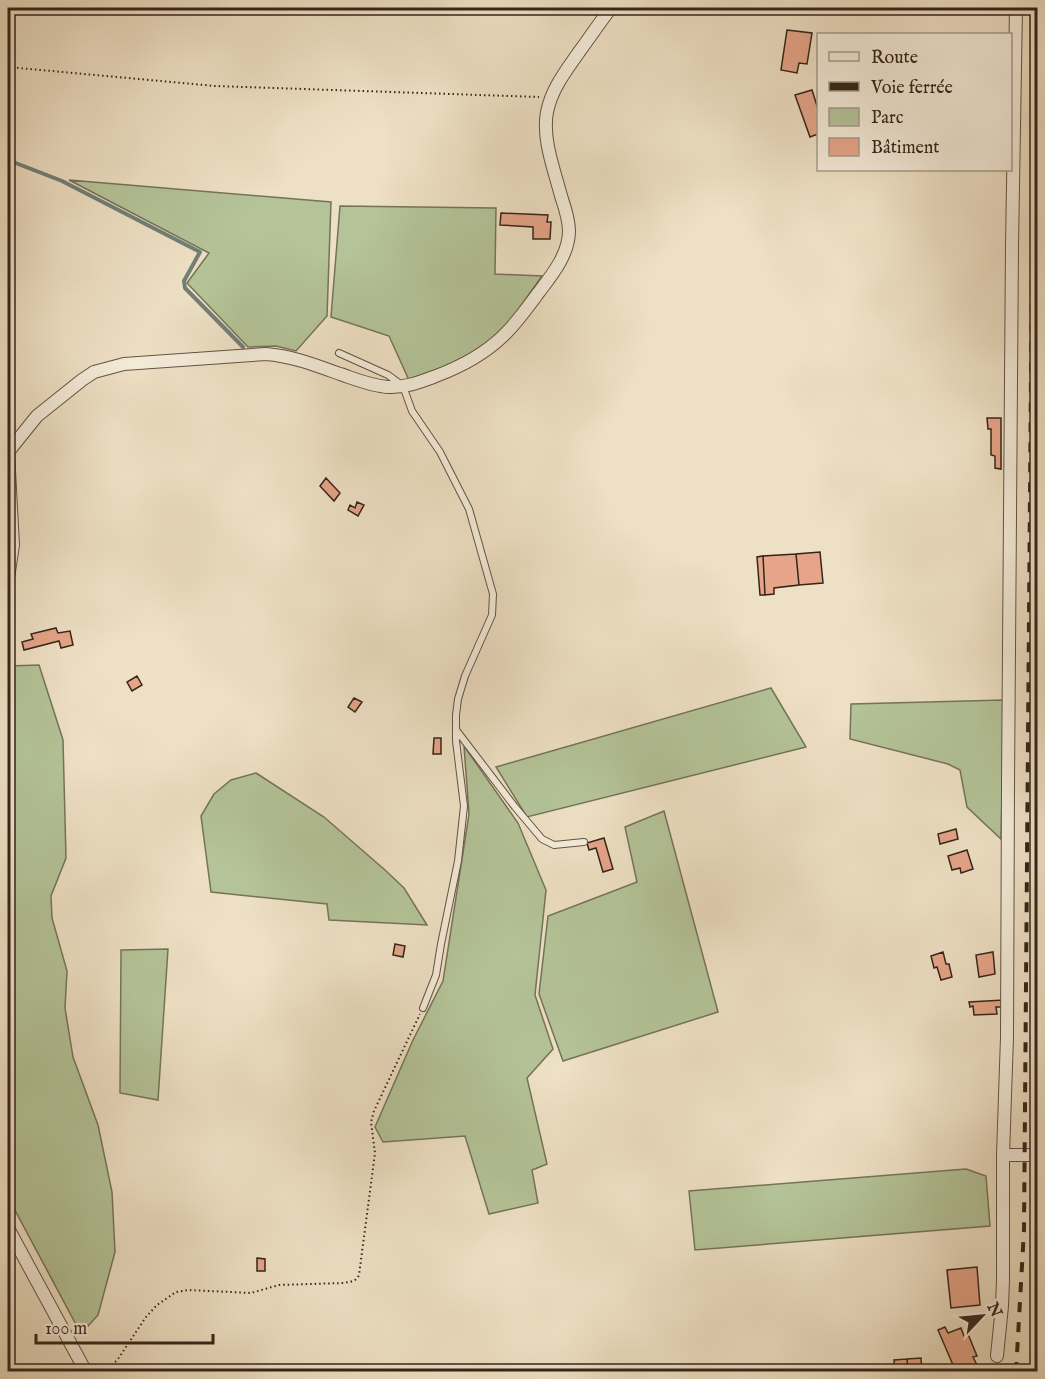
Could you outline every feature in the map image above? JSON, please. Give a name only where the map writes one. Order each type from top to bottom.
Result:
[{"type":"street","points":[[8,578],[13,545],[8,452],[37,416],[94,372],[124,364],[266,354],[299,360],[369,384],[387,387],[403,386],[456,368],[489,348],[502,337],[549,279],[565,250],[569,234],[568,218],[552,165],[546,130],[547,113],[557,83],[610,8]]},
{"type":"street","points":[[997,1356],[1003,1280],[1003,1155],[1007,1025],[1012,246],[1016,8]]},
{"type":"street","points":[[1003,1155],[1038,1155]]},
{"type":"street","points":[[8,1228],[86,1371]]},
{"type":"lane","points":[[339,353],[388,375],[403,386],[412,411],[440,452],[469,509],[493,594],[492,615],[465,676],[458,699],[456,741],[464,806],[458,861],[436,975],[423,1008]]},
{"type":"lane","points":[[457,731],[542,839],[554,845],[584,842]]},
{"type":"path","points":[[8,67],[215,86],[551,98]]},
{"type":"path","points":[[106,1371],[118,1359],[146,1317],[157,1305],[176,1292],[188,1290],[251,1293],[279,1285],[343,1283],[357,1279],[375,1153],[371,1122],[374,1111],[423,1008]]},
{"type":"green space","points":[[69,180],[331,202],[327,316],[296,351],[276,346],[248,347],[187,283],[209,253]]},
{"type":"green space","points":[[340,206],[496,208],[495,274],[542,276],[503,331],[450,366],[409,380],[389,336],[331,317]]},
{"type":"green space","points":[[39,665],[63,740],[66,858],[51,896],[52,918],[67,971],[65,1008],[73,1057],[98,1125],[112,1192],[115,1252],[98,1315],[81,1334],[8,1197],[8,666]]},
{"type":"green space","points":[[771,688],[806,747],[527,817],[496,767]]},
{"type":"green space","points":[[1004,700],[1001,839],[967,807],[960,770],[948,764],[850,739],[851,704]]},
{"type":"green space","points":[[464,746],[518,823],[546,890],[535,995],[553,1049],[527,1078],[547,1164],[532,1170],[538,1203],[489,1214],[465,1136],[383,1142],[375,1127],[413,1040],[443,981],[469,814]]},
{"type":"green space","points":[[256,773],[324,817],[385,870],[404,888],[427,925],[329,920],[327,904],[211,892],[201,816],[214,794],[231,780]]},
{"type":"green space","points":[[664,811],[718,1012],[563,1061],[539,994],[548,916],[637,882],[625,827]]},
{"type":"green space","points":[[168,949],[158,1100],[120,1093],[121,950]]},
{"type":"green space","points":[[966,1169],[986,1176],[990,1226],[695,1250],[689,1191]]},
{"type":"building","points":[[787,30],[812,33],[807,64],[799,63],[797,73],[781,70]]},
{"type":"building","points":[[812,90],[817,106],[817,134],[810,137],[795,95]]},
{"type":"building","points":[[501,213],[548,215],[547,222],[551,222],[550,239],[533,239],[533,227],[500,225]]},
{"type":"building","points":[[987,418],[1001,418],[1001,469],[995,468],[995,456],[991,455],[991,429],[988,429]]},
{"type":"building","points":[[326,478],[340,493],[334,501],[320,486]]},
{"type":"building","points":[[357,502],[364,505],[358,516],[348,510],[350,505],[355,508]]},
{"type":"building","points":[[820,552],[823,583],[799,585],[796,554]]},
{"type":"building","points":[[796,554],[799,585],[774,588],[774,594],[765,595],[763,556]]},
{"type":"building","points":[[763,556],[765,595],[760,595],[757,557]]},
{"type":"building","points":[[56,628],[58,633],[70,631],[73,645],[61,648],[59,641],[24,650],[22,642],[33,639],[31,634]]},
{"type":"building","points":[[137,676],[142,685],[132,691],[127,682]]},
{"type":"building","points":[[354,698],[362,702],[355,712],[348,707]]},
{"type":"building","points":[[434,738],[441,738],[441,754],[433,754]]},
{"type":"building","points":[[956,829],[958,839],[940,844],[938,834]]},
{"type":"building","points":[[604,838],[613,869],[603,872],[596,848],[589,850],[587,843]]},
{"type":"building","points":[[967,850],[973,869],[961,873],[960,868],[952,870],[948,856]]},
{"type":"building","points":[[395,944],[405,946],[403,957],[393,955]]},
{"type":"building","points":[[943,952],[952,977],[941,980],[937,967],[934,968],[931,956]]},
{"type":"building","points":[[993,952],[995,974],[979,977],[976,955]]},
{"type":"building","points":[[1004,1000],[1004,1007],[996,1007],[997,1014],[974,1015],[973,1006],[970,1007],[969,1002]]},
{"type":"building","points":[[257,1258],[265,1259],[265,1271],[257,1271]]},
{"type":"building","points":[[977,1267],[980,1305],[951,1308],[947,1270]]},
{"type":"building","points":[[945,1327],[948,1333],[961,1328],[964,1336],[968,1334],[977,1356],[973,1357],[977,1365],[962,1372],[956,1372],[938,1330]]},
{"type":"building","points":[[921,1358],[922,1372],[908,1372],[907,1359]]},
{"type":"building","points":[[907,1359],[908,1372],[895,1372],[894,1360]]},
{"type":"waterway","points":[[8,160],[62,181],[200,252],[184,281],[185,288],[243,347]]},
{"type":"railway","points":[[1016,1372],[1024,1230],[1034,8]]}]
